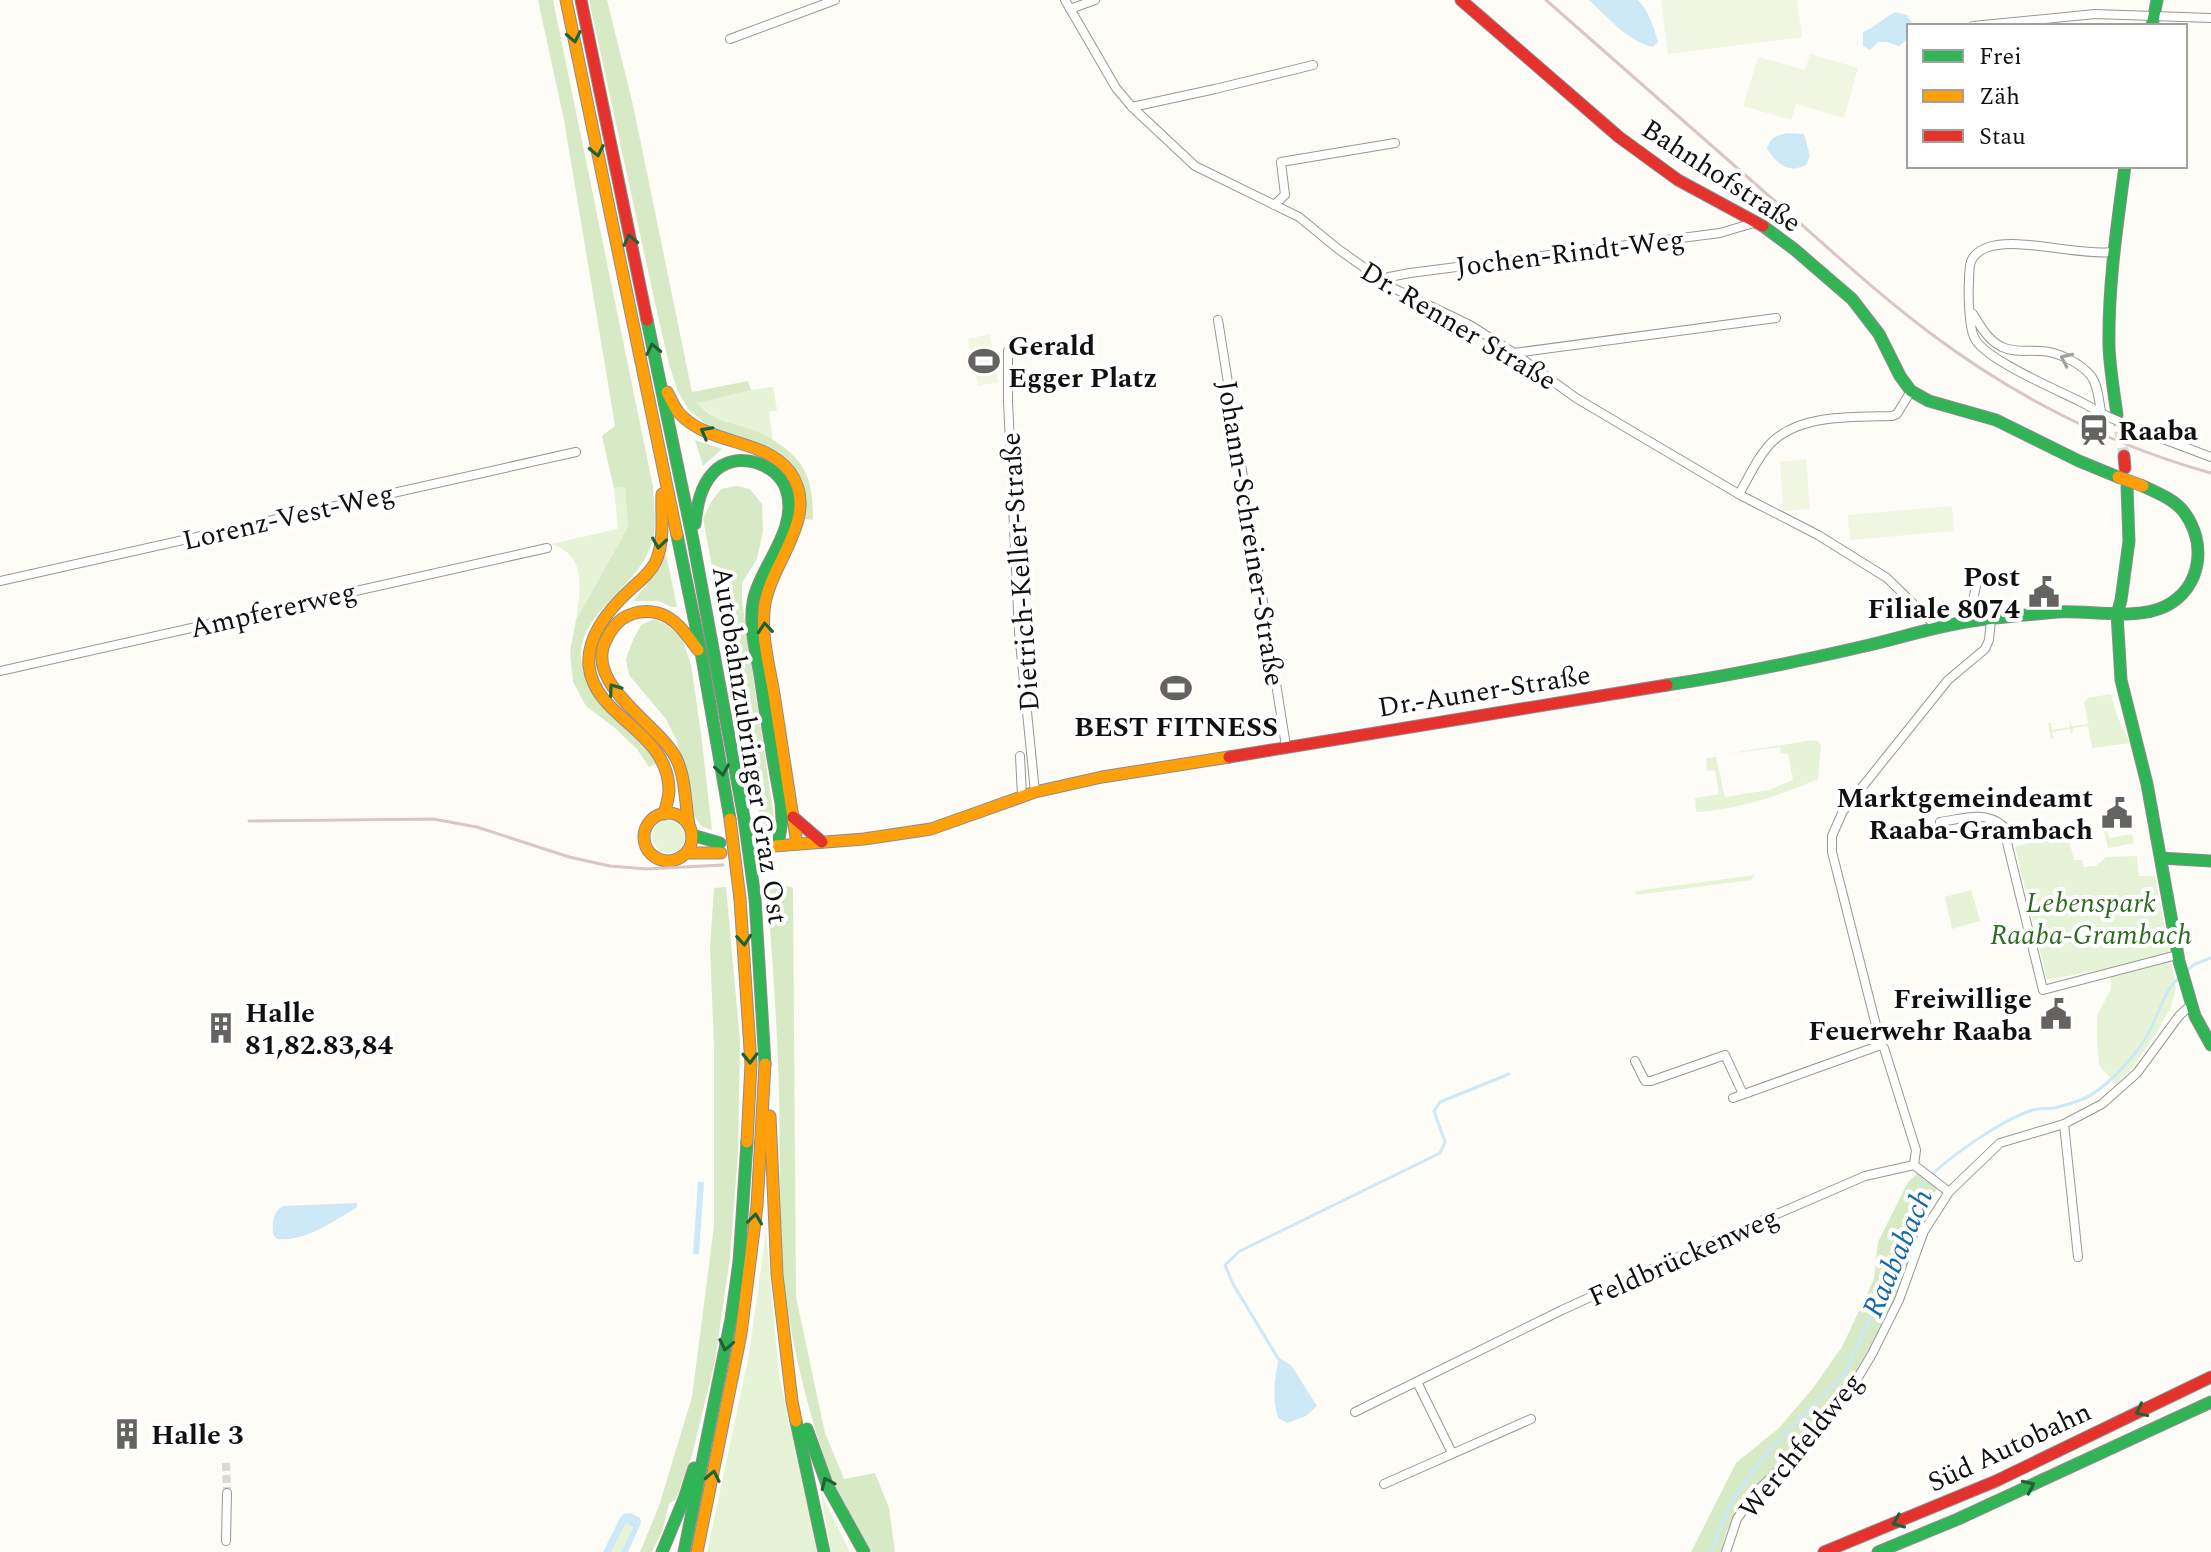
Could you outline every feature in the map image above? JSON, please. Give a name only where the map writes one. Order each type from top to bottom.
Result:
[{"type":"main road","name":"Autobahnzubringer Graz Ost","points":[[566,0],[701,652],[730,819],[740,899],[751,1064],[745,1195],[731,1319],[684,1552]]},
{"type":"main road","name":"Autobahnzubringer Graz Ost","points":[[581,0],[723,695],[755,898],[761,978],[765,1076],[757,1206],[741,1334],[697,1552]]},
{"type":"main road","name":"Bahnhofstraße","points":[[1461,0],[1619,137],[1678,180],[1758,222],[1852,299],[1879,334],[1911,391]]},
{"type":"main road","points":[[2153,21],[2157,0]]},
{"type":"main road","points":[[2109,415],[2114,252],[2125,168]]},
{"type":"main road","points":[[660,381],[679,413],[698,429],[710,436],[759,451],[784,467],[791,474],[800,498],[797,526],[767,592],[764,615],[797,844]]},
{"type":"main road","points":[[1911,391],[1929,401],[1996,420],[2079,461],[2122,467],[2143,486],[2168,498],[2183,511],[2198,546],[2198,562],[2189,588],[2164,607],[2142,613],[2117,614]]},
{"type":"main road","points":[[693,540],[695,509],[701,491],[719,465],[753,461],[773,472],[786,487],[786,524],[759,581],[752,616],[781,803],[778,845]]},
{"type":"main road","points":[[662,466],[658,557],[598,627],[589,664],[594,685],[601,695],[640,730],[663,759],[669,792],[664,814]]},
{"type":"main road","points":[[2127,487],[2129,541],[2117,614],[2121,680],[2138,741],[2178,958],[2195,1016],[2211,1045]]},
{"type":"main road","points":[[686,853],[691,845],[690,830],[677,761],[658,734],[611,687],[602,666],[602,654],[604,642],[617,622],[641,611],[655,612],[673,619],[701,652]]},
{"type":"main road","name":"Dr.-Auner-Straße","points":[[761,847],[864,839],[931,829],[1035,792],[1102,777],[1695,681],[1971,621],[2076,611],[2117,614]]},
{"type":"main road","points":[[664,814],[679,817],[690,830],[721,848],[686,853],[673,861],[659,859],[645,843],[646,829],[652,820],[664,814]]},
{"type":"main road","points":[[793,817],[822,842]]},
{"type":"main road","points":[[2161,858],[2211,861]]},
{"type":"main road","points":[[765,1076],[770,1116],[779,1297],[792,1401],[824,1552]]},
{"type":"main road","points":[[791,1375],[828,1487],[864,1552]]},
{"type":"main road","name":"Süd Autobahn","points":[[1824,1552],[1996,1481],[2211,1377]]},
{"type":"main road","name":"Süd Autobahn","points":[[1878,1552],[2211,1402]]},
{"type":"main road","points":[[662,1552],[711,1423]]},
{"type":"street","points":[[730,39],[835,0]]},
{"type":"street","points":[[1068,4],[1095,0]]},
{"type":"street","name":"Dr. Renner Straße","points":[[1068,4],[1116,88],[1195,166],[1299,217],[1393,288],[1470,325],[1576,398],[1739,494],[1818,535],[1887,578],[1939,629]]},
{"type":"street","points":[[1993,24],[2095,14],[2153,21],[2211,18]]},
{"type":"street","points":[[1132,107],[1313,65]]},
{"type":"street","points":[[1274,205],[1285,195],[1281,162],[1395,143]]},
{"type":"street","name":"Jochen-Rindt-Weg","points":[[1384,282],[1389,277],[1410,273],[1720,233],[1758,222]]},
{"type":"street","points":[[2114,252],[2082,253],[2011,244],[1987,247],[1972,257],[1969,263],[1974,337],[1983,348],[2012,367],[2134,428],[2211,457]]},
{"type":"street","points":[[1970,310],[1990,339],[2002,347],[2018,352],[2044,351],[2078,365],[2091,375],[2109,415]]},
{"type":"street","points":[[1514,353],[1776,318]]},
{"type":"street","name":"Johann-Schreiner-Straße","points":[[1218,320],[1286,746]]},
{"type":"street","name":"Dietrich-Keller-Straße","points":[[1008,351],[1019,632],[1035,792]]},
{"type":"street","points":[[2012,367],[2018,352]]},
{"type":"street","points":[[1739,494],[1765,450],[1790,428],[1807,422],[1892,416],[1897,414],[1911,391]]},
{"type":"street","name":"Lorenz-Vest-Weg","points":[[0,581],[576,452]]},
{"type":"street","name":"Ampfererweg","points":[[0,671],[547,548]]},
{"type":"street","points":[[1971,621],[1978,576]]},
{"type":"street","points":[[1946,1190],[1918,1167],[1916,1150],[1881,1045],[1832,854],[1832,836],[1843,811],[1948,680],[1985,649],[1991,619]]},
{"type":"street","points":[[1020,756],[1022,796]]},
{"type":"street","points":[[1940,822],[1981,815],[2003,826],[2043,990],[2178,958]]},
{"type":"street","name":"Werchfeldweg","points":[[1726,1552],[1737,1519],[1757,1491],[1802,1448],[1850,1391],[1899,1300],[1924,1231],[1946,1190],[2000,1143],[2064,1124],[2102,1104],[2137,1073],[2179,1016],[2192,1004]]},
{"type":"street","points":[[1635,1061],[1645,1081],[1651,1081],[1725,1055],[1738,1096],[1881,1045]]},
{"type":"street","points":[[2064,1124],[2078,1257]]},
{"type":"street","name":"Feldbrückenweg","points":[[1355,1412],[1562,1310],[1710,1243],[1865,1176],[1918,1167]]},
{"type":"street","points":[[1417,1382],[1452,1453]]},
{"type":"street","points":[[1384,1484],[1531,1419]]},
{"type":"street","points":[[226,1541],[227,1493]]},
{"type":"green space","points":[[538,0],[553,0],[653,487],[655,510],[650,548],[628,582],[590,626],[583,643],[582,662],[592,692],[648,748],[656,764],[649,767],[637,749],[586,706],[573,682],[570,652],[576,620],[628,527],[625,487],[614,488],[602,436],[615,426],[564,120]]},
{"type":"green space","points":[[589,0],[607,0],[633,105],[692,392],[748,381],[751,390],[697,403],[714,417],[773,440],[795,457],[811,489],[813,520],[805,519],[806,503],[733,436],[707,425],[689,410],[678,392],[655,303]]},
{"type":"green space","points":[[1661,0],[1797,0],[1802,37],[1668,54]]},
{"type":"green space","points":[[1810,54],[1858,68],[1844,118],[1796,104],[1791,120],[1743,106],[1758,57],[1805,70]]},
{"type":"green space","name":"Gerald Egger Platz","points":[[990,334],[998,382],[978,386],[968,339]]},
{"type":"green space","points":[[773,387],[777,410],[769,412],[773,442],[758,432],[714,417],[696,402],[751,390]]},
{"type":"green space","points":[[695,440],[722,449],[703,466]]},
{"type":"green space","points":[[1806,459],[1810,509],[1783,511],[1780,462]]},
{"type":"green space","points":[[736,486],[750,489],[762,504],[763,531],[757,559],[742,583],[742,601],[774,817],[769,827],[762,829],[703,519],[721,489]]},
{"type":"green space","points":[[625,487],[628,527],[576,620],[580,586],[576,565],[563,549],[551,544],[618,529],[614,488]]},
{"type":"green space","points":[[1952,506],[1954,531],[1850,540],[1848,515]]},
{"type":"green space","points":[[666,554],[677,607],[659,601],[633,601],[655,575]]},
{"type":"green space","points":[[654,619],[682,638],[691,665],[712,830],[701,826],[693,814],[677,741],[666,719],[629,675],[626,659],[633,640],[641,625]]},
{"type":"green space","points":[[2111,694],[2130,743],[2092,748],[2088,726],[2073,728],[2072,735],[2070,729],[2052,732],[2051,739],[2048,723],[2051,723],[2052,730],[2070,727],[2069,720],[2072,726],[2088,724],[2084,702],[2088,698]]},
{"type":"green space","points":[[1813,740],[1821,745],[1818,779],[1758,801],[1696,812],[1695,798],[1719,794],[1715,770],[1707,771],[1706,758],[1716,757],[1725,797],[1769,790],[1793,780],[1788,754],[1781,753],[1780,747],[1726,754]]},
{"type":"green space","points":[[669,819],[681,824],[686,836],[681,848],[669,853],[657,848],[652,836],[657,824]]},
{"type":"green space","name":"Lebenspark Raaba-Grambach","points":[[2066,827],[2074,860],[2082,860],[2084,867],[2096,866],[2106,857],[2137,856],[2139,876],[2155,876],[2176,988],[2171,1007],[2157,1032],[2133,1067],[2116,1084],[2099,1065],[2097,1041],[2097,1016],[2111,989],[2110,968],[2047,980],[2015,847],[2029,843],[2027,835]]},
{"type":"green space","points":[[2104,830],[2107,830],[2109,838],[2132,834],[2134,843],[2108,848]]},
{"type":"green space","points":[[1755,875],[1751,880],[1636,895],[1635,891]]},
{"type":"green space","points":[[766,879],[793,888],[796,1297],[825,1433],[844,1479],[875,1473],[889,1508],[895,1552],[872,1552],[839,1495],[816,1432],[791,1329],[782,1244],[778,1064]]},
{"type":"green space","points":[[726,887],[740,1041],[738,1153],[730,1257],[715,1361],[692,1455],[676,1499],[669,1504],[662,1532],[652,1552],[640,1552],[659,1506],[692,1397],[714,1226],[714,1047],[710,947],[714,888]]},
{"type":"green space","points":[[1971,890],[1980,921],[1952,929],[1945,897]]},
{"type":"green space","points":[[1918,1173],[1937,1189],[1922,1211],[1919,1233],[1900,1284],[1869,1352],[1846,1388],[1797,1449],[1746,1495],[1727,1531],[1721,1552],[1691,1552],[1736,1463],[1779,1428],[1842,1347],[1874,1279],[1878,1242],[1908,1182]]},
{"type":"green space","points":[[766,1232],[779,1376],[817,1552],[707,1552],[749,1355]]},
{"type":"green space","points":[[821,1493],[849,1550],[850,1552],[831,1552]]},
{"type":"green space","points":[[626,1522],[633,1526],[621,1552],[611,1552]]},
{"type":"water","points":[[1589,0],[1638,0],[1648,14],[1658,42],[1653,47],[1635,40]]},
{"type":"water","points":[[1895,12],[1907,15],[1912,23],[1907,24],[1907,37],[1899,46],[1878,42],[1870,50],[1863,46],[1863,32]]},
{"type":"water","points":[[1787,133],[1804,134],[1810,156],[1806,165],[1800,168],[1784,166],[1767,149],[1774,138]]},
{"type":"water","points":[[698,1182],[704,1182],[699,1254],[693,1254]]},
{"type":"water","points":[[357,1203],[351,1211],[306,1235],[277,1239],[273,1234],[274,1218],[283,1206]]},
{"type":"water","points":[[1279,1358],[1291,1365],[1317,1406],[1306,1416],[1287,1423],[1278,1418],[1275,1403]]},
{"type":"water","points":[[631,1513],[640,1518],[641,1523],[628,1552],[621,1552],[633,1527],[626,1523],[611,1552],[603,1552],[620,1518]]},
{"type":"waterway","name":"Raababach","points":[[2186,971],[2211,958]]},
{"type":"waterway","name":"Raababach","points":[[1932,1174],[1965,1148],[2019,1115],[2075,1102],[2101,1088],[2138,1050],[2166,995],[2181,976]]},
{"type":"waterway","points":[[1279,1360],[1233,1284],[1225,1265],[1240,1251],[1440,1153],[1445,1142],[1434,1111],[1440,1102],[1509,1074]]},
{"type":"waterway","name":"Raababach","points":[[1711,1552],[1731,1502],[1769,1450],[1845,1373],[1887,1281],[1922,1184],[1927,1180]]},
{"type":"tunnel","points":[[2117,415],[2124,456]]},
{"type":"tunnel","points":[[226,1463],[227,1493]]},
{"type":"railway","points":[[1546,0],[1868,283],[1962,356],[2029,398],[2100,433],[2173,462],[2211,473]]},
{"type":"railway","points":[[249,821],[433,819],[477,827],[569,857],[610,866],[646,869],[723,865]]},
{"type":"traffic: fast","points":[[2152,24],[2157,0]]},
{"type":"traffic: fast","points":[[2117,415],[2109,324],[2125,168]]},
{"type":"traffic: fast","points":[[1763,226],[1852,299],[1879,334],[1911,391],[1929,401],[1996,420],[2118,477]]},
{"type":"traffic: fast","points":[[647,320],[693,540],[744,818]]},
{"type":"traffic: fast","points":[[695,524],[705,484],[713,473],[732,462],[755,462],[766,466],[775,473],[787,492],[787,521],[757,589],[752,611],[781,803],[778,845]]},
{"type":"traffic: fast","points":[[1667,685],[1791,662],[1972,621],[2057,612],[2141,613],[2166,606],[2178,598],[2194,576],[2198,550],[2196,537],[2180,507],[2143,486]]},
{"type":"traffic: fast","points":[[2127,487],[2129,541],[2117,614],[2121,680],[2147,784],[2179,961],[2195,1016],[2211,1045]]},
{"type":"traffic: fast","points":[[677,535],[730,819]]},
{"type":"traffic: fast","points":[[744,818],[755,898]]},
{"type":"traffic: fast","points":[[692,835],[720,843]]},
{"type":"traffic: fast","points":[[2161,858],[2211,861]]},
{"type":"traffic: fast","points":[[755,898],[765,1064]]},
{"type":"traffic: fast","points":[[684,1552],[731,1319],[739,1262],[747,1142]]},
{"type":"traffic: fast","points":[[1878,1552],[1958,1519],[2211,1402]]},
{"type":"traffic: fast","points":[[796,1421],[824,1552]]},
{"type":"traffic: fast","points":[[807,1429],[828,1487],[864,1552]]},
{"type":"traffic: fast","points":[[662,1552],[694,1468]]},
{"type":"traffic: slow","points":[[566,0],[677,535]]},
{"type":"traffic: slow","points":[[667,392],[679,413],[691,424],[766,453],[790,472],[798,488],[798,521],[769,587],[764,626],[797,844]]},
{"type":"traffic: slow","points":[[2118,477],[2143,486]]},
{"type":"traffic: slow","points":[[662,494],[662,536],[656,561],[602,622],[592,643],[589,666],[594,684],[604,699],[645,738],[666,770],[669,790],[664,814]]},
{"type":"traffic: slow","points":[[689,825],[676,758],[613,687],[604,671],[602,655],[607,638],[617,623],[644,612],[658,613],[670,619],[698,650]]},
{"type":"traffic: slow","points":[[761,847],[864,839],[931,829],[1035,792],[1102,777],[1229,757]]},
{"type":"traffic: slow","points":[[668,813],[685,820],[692,837],[685,854],[668,861],[651,854],[644,837],[651,820],[668,813]]},
{"type":"traffic: slow","points":[[730,819],[740,899]]},
{"type":"traffic: slow","points":[[686,853],[721,853]]},
{"type":"traffic: slow","points":[[740,899],[751,1064],[747,1142]]},
{"type":"traffic: slow","points":[[697,1552],[741,1334],[757,1206],[765,1064]]},
{"type":"traffic: slow","points":[[770,1116],[777,1274],[796,1421]]},
{"type":"traffic: jam","points":[[581,0],[647,320]]},
{"type":"traffic: jam","points":[[1461,0],[1619,137],[1678,180],[1763,226]]},
{"type":"traffic: jam","points":[[2124,456],[2125,468]]},
{"type":"traffic: jam","points":[[1229,757],[1667,685]]},
{"type":"traffic: jam","points":[[793,817],[822,842]]},
{"type":"traffic: jam","points":[[1824,1552],[1996,1481],[2211,1377]]},
{"type":"place","name":"Gerald Egger Platz","points":[[984,361]]},
{"type":"place","name":"Raaba","points":[[2094,430]]},
{"type":"place","name":"Post Filiale 8074","points":[[2044,592]]},
{"type":"place","name":"BEST FITNESS","points":[[1176,688]]},
{"type":"place","name":"Marktgemeindeamt Raaba-Grambach","points":[[2117,813]]},
{"type":"place","name":"Freiwillige Feuerwehr Raaba","points":[[2056,1014]]},
{"type":"place","name":"Halle 81,82.83,84","points":[[221,1028]]},
{"type":"place","name":"Halle 3","points":[[127,1434]]}]
